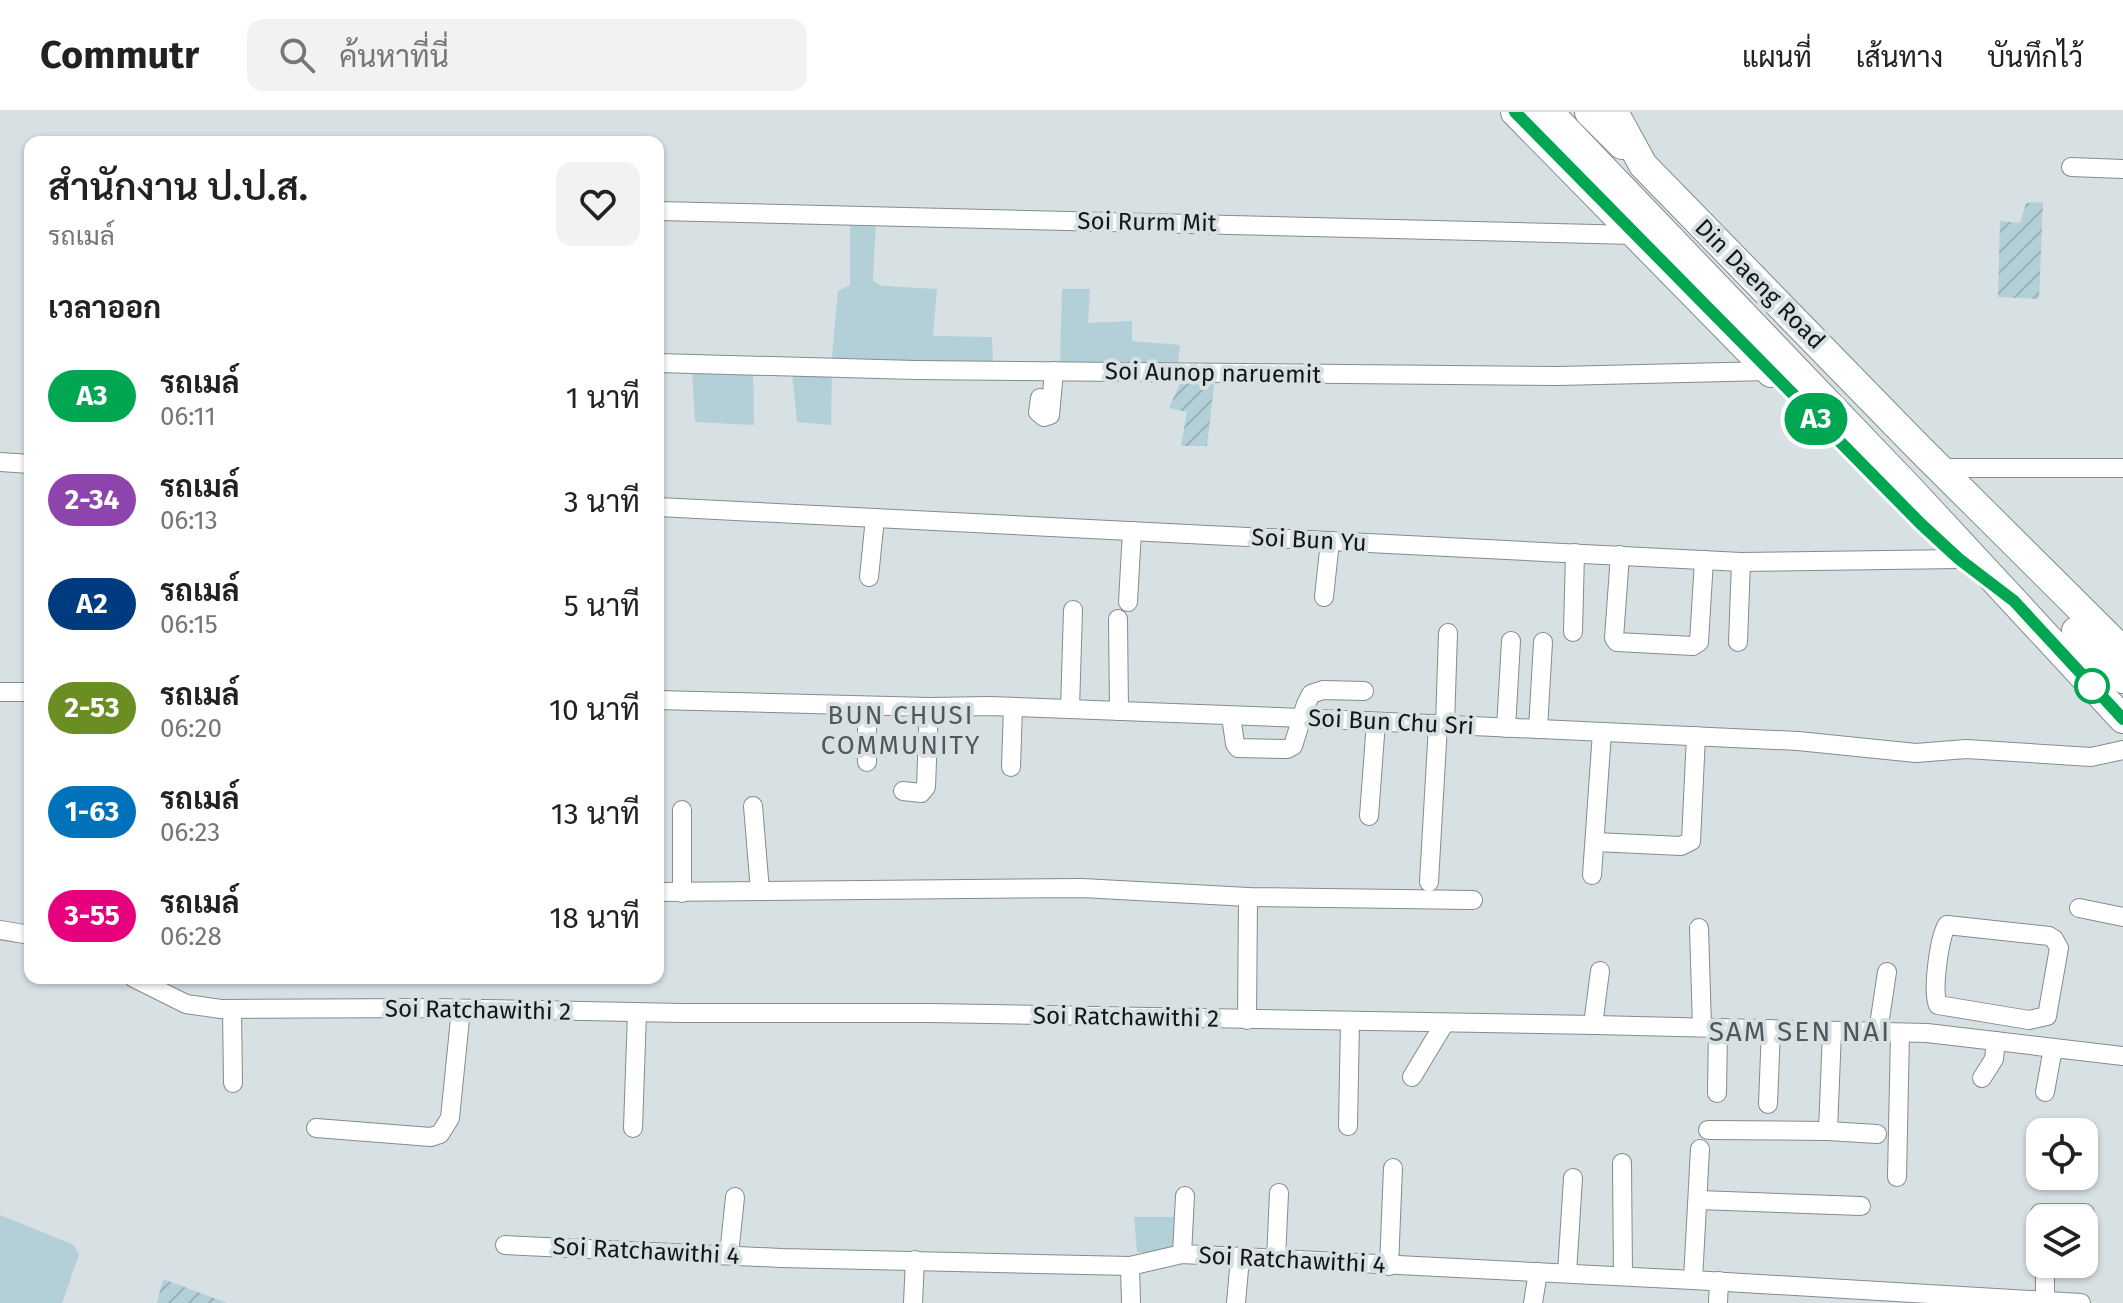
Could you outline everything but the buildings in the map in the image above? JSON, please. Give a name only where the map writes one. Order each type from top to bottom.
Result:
[{"type":"main road","name":"Din Daeng Road","points":[[1515,112],[1959,559],[2014,601]]},
{"type":"main road","name":"Din Daeng Road","points":[[1549,112],[1909,488],[2123,719]]},
{"type":"main road","points":[[1589,112],[1643,165]]},
{"type":"main road","name":"Din Daeng Road","points":[[1614,112],[1643,165],[1918,447],[2123,651]]},
{"type":"main road","name":"Din Daeng Road","points":[[1918,447],[2024,575],[2123,679]]},
{"type":"street","points":[[2071,167],[2123,169]]},
{"type":"street","name":"Soi Rurm Mit","points":[[664,211],[1635,235]]},
{"type":"street","name":"Soi Aunop naruemit","points":[[664,363],[1558,376],[1769,371]]},
{"type":"street","points":[[1040,398],[1038,412],[1044,417],[1050,415],[1054,371]]},
{"type":"street","points":[[0,462],[24,464]]},
{"type":"street","points":[[1940,468],[2123,468]]},
{"type":"street","name":"Soi Bun Yu","points":[[664,507],[1741,562],[1959,559]]},
{"type":"street","points":[[869,577],[875,518]]},
{"type":"street","points":[[1128,602],[1132,531]]},
{"type":"street","points":[[1324,597],[1330,541]]},
{"type":"street","points":[[1573,632],[1575,553]]},
{"type":"street","points":[[1620,555],[1614,638],[1617,642],[1693,646],[1699,642],[1704,560]]},
{"type":"street","points":[[1738,642],[1741,562]]},
{"type":"street","points":[[1070,709],[1073,610]]},
{"type":"street","points":[[1118,619],[1119,711]]},
{"type":"street","points":[[1429,882],[1448,633]]},
{"type":"street","points":[[1506,728],[1511,641]]},
{"type":"street","points":[[1538,729],[1543,642]]},
{"type":"street","points":[[1231,716],[1238,748],[1287,749],[1293,746],[1311,694],[1317,691],[1364,691]]},
{"type":"street","points":[[0,692],[24,692]]},
{"type":"street","name":"Soi Bun Chu Sri","points":[[664,700],[1013,707],[1302,718],[1798,741],[1916,753],[1966,749],[2091,757],[2123,750]]},
{"type":"street","points":[[867,706],[867,762]]},
{"type":"street","points":[[903,791],[921,793],[926,787],[929,707]]},
{"type":"street","points":[[1011,767],[1013,707]]},
{"type":"street","points":[[1369,816],[1376,722]]},
{"type":"street","points":[[1592,875],[1602,732]]},
{"type":"street","points":[[1595,842],[1681,846],[1691,841],[1696,736]]},
{"type":"street","points":[[753,806],[760,891]]},
{"type":"street","points":[[682,810],[682,893]]},
{"type":"street","points":[[664,892],[1082,888],[1248,897],[1473,900]]},
{"type":"street","points":[[1247,1020],[1248,897]]},
{"type":"street","points":[[2079,908],[2123,917]]},
{"type":"street","points":[[1947,925],[2054,939],[2059,948],[2047,1016],[2025,1019],[1938,1005],[1936,988],[1942,934],[1947,925]]},
{"type":"street","points":[[1699,928],[1717,1093]]},
{"type":"street","points":[[0,930],[24,934]]},
{"type":"street","points":[[1593,1025],[1600,971]]},
{"type":"street","points":[[1878,1032],[1887,972]]},
{"type":"street","name":"Soi Ratchawithi 2","points":[[146,984],[186,1004],[205,1009],[931,1013],[1710,1027],[1900,1033],[2123,1056]]},
{"type":"street","points":[[232,1009],[233,1083]]},
{"type":"street","points":[[316,1128],[431,1137],[440,1134],[450,1118],[461,1009]]},
{"type":"street","points":[[633,1128],[637,1012]]},
{"type":"street","points":[[2024,1045],[2025,1019]]},
{"type":"street","points":[[1348,1126],[1350,1022]]},
{"type":"street","points":[[1412,1077],[1444,1024]]},
{"type":"street","points":[[1768,1104],[1771,1029]]},
{"type":"street","points":[[1828,1131],[1832,1031]]},
{"type":"street","points":[[1897,1177],[1900,1033]]},
{"type":"street","points":[[1982,1078],[1994,1059],[1996,1041]]},
{"type":"street","points":[[2045,1092],[2053,1048]]},
{"type":"street","points":[[1708,1130],[1877,1134]]},
{"type":"street","points":[[1693,1280],[1700,1149]]},
{"type":"street","points":[[1622,1163],[1623,1276]]},
{"type":"street","points":[[1389,1266],[1393,1168]]},
{"type":"street","points":[[1567,1273],[1573,1178]]},
{"type":"street","points":[[1276,1260],[1279,1193]]},
{"type":"street","points":[[1182,1254],[1185,1196]]},
{"type":"street","points":[[729,1255],[735,1197]]},
{"type":"street","points":[[1699,1200],[1861,1206]]},
{"type":"street","name":"Soi Ratchawithi 4","points":[[505,1245],[781,1258],[1130,1266],[1182,1254],[1719,1281],[1799,1294],[2064,1302]]},
{"type":"street","points":[[1236,1303],[1240,1258]]},
{"type":"street","points":[[913,1303],[915,1260]]},
{"type":"street","points":[[1130,1266],[1131,1303]]},
{"type":"street","points":[[1533,1303],[1538,1272]]},
{"type":"street","points":[[2052,1278],[2064,1302]]},
{"type":"street","points":[[1718,1303],[1719,1281]]},
{"type":"shaded area","points":[[2043,202],[2039,299],[1998,297],[2000,221],[2020,223],[2026,203]]},
{"type":"shaded area","points":[[876,219],[873,281],[882,286],[937,289],[933,336],[992,337],[993,363],[832,358],[838,291],[850,285],[850,220]]},
{"type":"shaded area","points":[[1062,289],[1090,289],[1088,323],[1132,321],[1132,341],[1180,345],[1178,364],[1060,365]]},
{"type":"shaded area","points":[[753,369],[754,425],[695,422],[692,370]]},
{"type":"shaded area","points":[[832,371],[831,425],[797,422],[792,373]]},
{"type":"shaded area","points":[[1215,377],[1207,446],[1181,446],[1187,412],[1169,408],[1182,379]]},
{"type":"shaded area","points":[[0,1215],[74,1245],[79,1255],[62,1303],[0,1303]]},
{"type":"shaded area","points":[[1134,1217],[1181,1217],[1181,1247],[1153,1253],[1137,1252]]},
{"type":"shaded area","points":[[163,1279],[227,1303],[157,1303]]},
{"type":"bus line","name":"A3","points":[[1515,112],[1921,524],[1959,559],[2014,601],[2123,719]]},
{"type":"district","name":"BUN CHUSI COMMUNITY","points":[[901,730]]},
{"type":"district","name":"SAM SEN NAI","points":[[1800,1031]]}]
